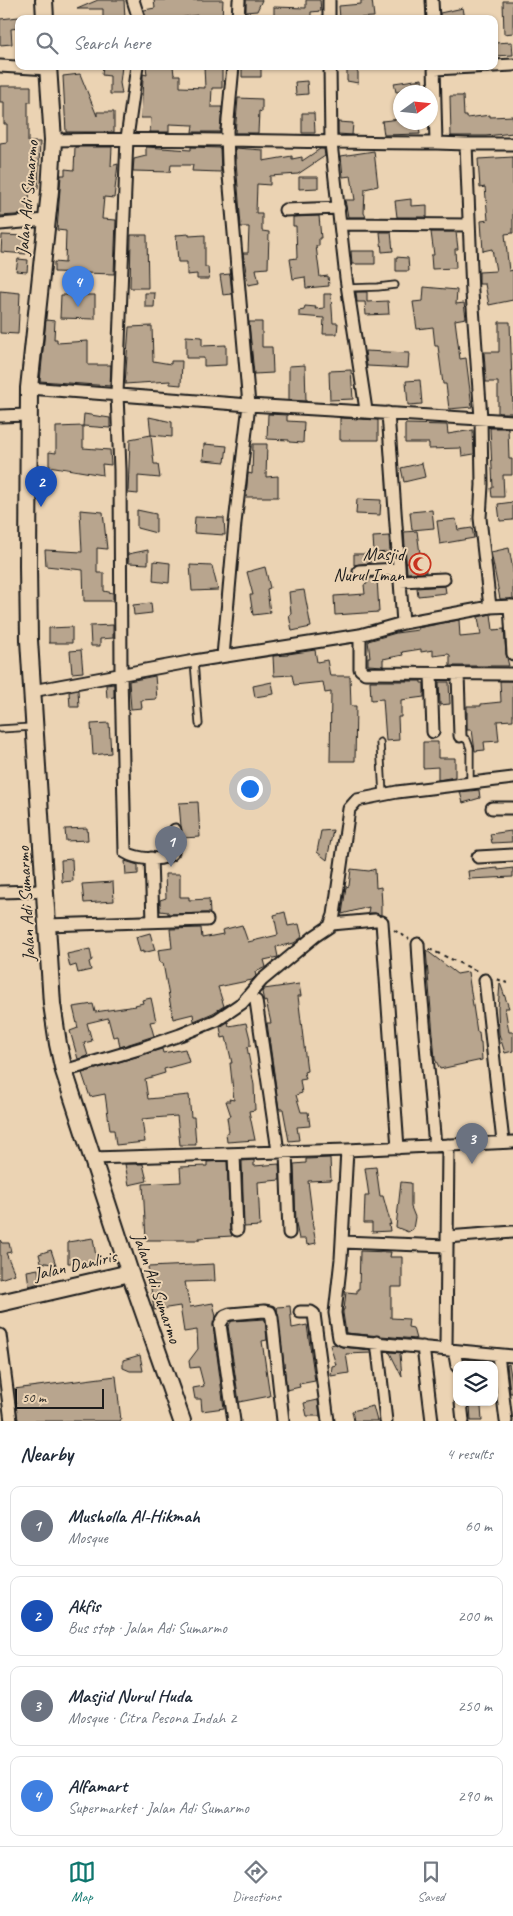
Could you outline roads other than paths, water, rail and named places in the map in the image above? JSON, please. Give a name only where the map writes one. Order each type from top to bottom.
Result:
[{"type":"main road","points":[[44,0],[45,15]]},
{"type":"main road","name":"Jalan Adi Sumarmo","points":[[48,70],[53,140],[28,415],[29,640],[32,691],[29,727],[35,891],[46,924],[54,1021],[64,1071],[130,1273],[182,1421]]},
{"type":"main road","name":"Jalan Danliris","points":[[0,1303],[130,1273]]},
{"type":"street","points":[[134,0],[138,15]]},
{"type":"street","points":[[238,15],[239,0]]},
{"type":"street","points":[[329,0],[329,15]]},
{"type":"street","points":[[432,0],[433,15]]},
{"type":"street","points":[[498,66],[513,65]]},
{"type":"street","points":[[0,66],[15,66]]},
{"type":"street","points":[[136,70],[127,138],[117,394],[120,470],[121,674],[125,852],[151,858],[171,855],[175,830]]},
{"type":"street","points":[[223,656],[234,523],[249,404],[229,184],[227,140],[233,70]]},
{"type":"street","points":[[330,70],[331,143],[348,288],[366,410]]},
{"type":"street","points":[[435,70],[436,143]]},
{"type":"street","points":[[53,140],[127,138],[331,143],[513,144]]},
{"type":"street","points":[[466,144],[472,293],[481,418],[482,484],[480,518],[490,608]]},
{"type":"street","points":[[285,210],[339,208]]},
{"type":"street","points":[[0,224],[46,220]]},
{"type":"street","points":[[340,224],[469,225]]},
{"type":"street","points":[[29,388],[513,421]]},
{"type":"street","points":[[388,413],[403,623]]},
{"type":"street","points":[[0,416],[28,415]]},
{"type":"street","points":[[359,572],[399,569]]},
{"type":"street","points":[[400,581],[444,579]]},
{"type":"street","points":[[32,691],[223,656],[360,635],[403,623],[512,606],[513,654]]},
{"type":"street","points":[[360,635],[360,669],[365,673],[513,674]]},
{"type":"street","points":[[431,674],[433,732]]},
{"type":"street","points":[[458,674],[460,736]]},
{"type":"street","points":[[332,924],[349,809],[358,800],[513,778]]},
{"type":"street","points":[[492,808],[513,808]]},
{"type":"street","points":[[478,857],[513,855]]},
{"type":"street","points":[[151,858],[152,922]]},
{"type":"street","points":[[0,892],[35,891]]},
{"type":"street","points":[[46,924],[207,920]]},
{"type":"street","points":[[64,1071],[165,1040],[216,1020],[242,1003],[262,980],[332,924],[379,921],[398,1148]]},
{"type":"street","points":[[418,944],[435,1146]]},
{"type":"street","points":[[93,1158],[347,1150],[508,1142],[485,976]]},
{"type":"street","points":[[256,1002],[282,1151],[289,1233]]},
{"type":"street","points":[[448,1145],[447,1241],[453,1357]]},
{"type":"street","points":[[347,1150],[342,1242],[334,1313],[338,1336],[343,1340],[423,1347],[453,1357],[513,1356]]},
{"type":"street","points":[[234,1154],[237,1230]]},
{"type":"street","points":[[342,1242],[447,1241],[513,1232]]},
{"type":"street","points":[[234,1421],[220,1324],[225,1316],[230,1314],[264,1311],[270,1312],[272,1318],[284,1421]]},
{"type":"street","points":[[300,1312],[311,1312],[314,1314],[328,1421]]},
{"type":"street","points":[[0,1335],[3,1386],[11,1421]]},
{"type":"street","points":[[377,1342],[386,1421]]},
{"type":"street","points":[[423,1347],[432,1421]]},
{"type":"street","points":[[498,1355],[506,1421]]},
{"type":"street","points":[[461,1406],[463,1421]]},
{"type":"lane","points":[[348,288],[395,285]]},
{"type":"lane","points":[[194,661],[199,724]]},
{"type":"lane","points":[[0,730],[29,727]]},
{"type":"lane","points":[[460,736],[467,740],[468,743],[470,784]]},
{"type":"lane","points":[[380,742],[383,795]]},
{"type":"place","name":"Alfamart","points":[[78,307]]},
{"type":"place","name":"Akfis","points":[[41,507]]},
{"type":"place","name":"Masjid Nurul Iman","points":[[420,564]]},
{"type":"place","name":"Musholla Al-Hikmah","points":[[171,867]]},
{"type":"place","name":"Masjid Nurul Huda","points":[[472,1164]]}]
